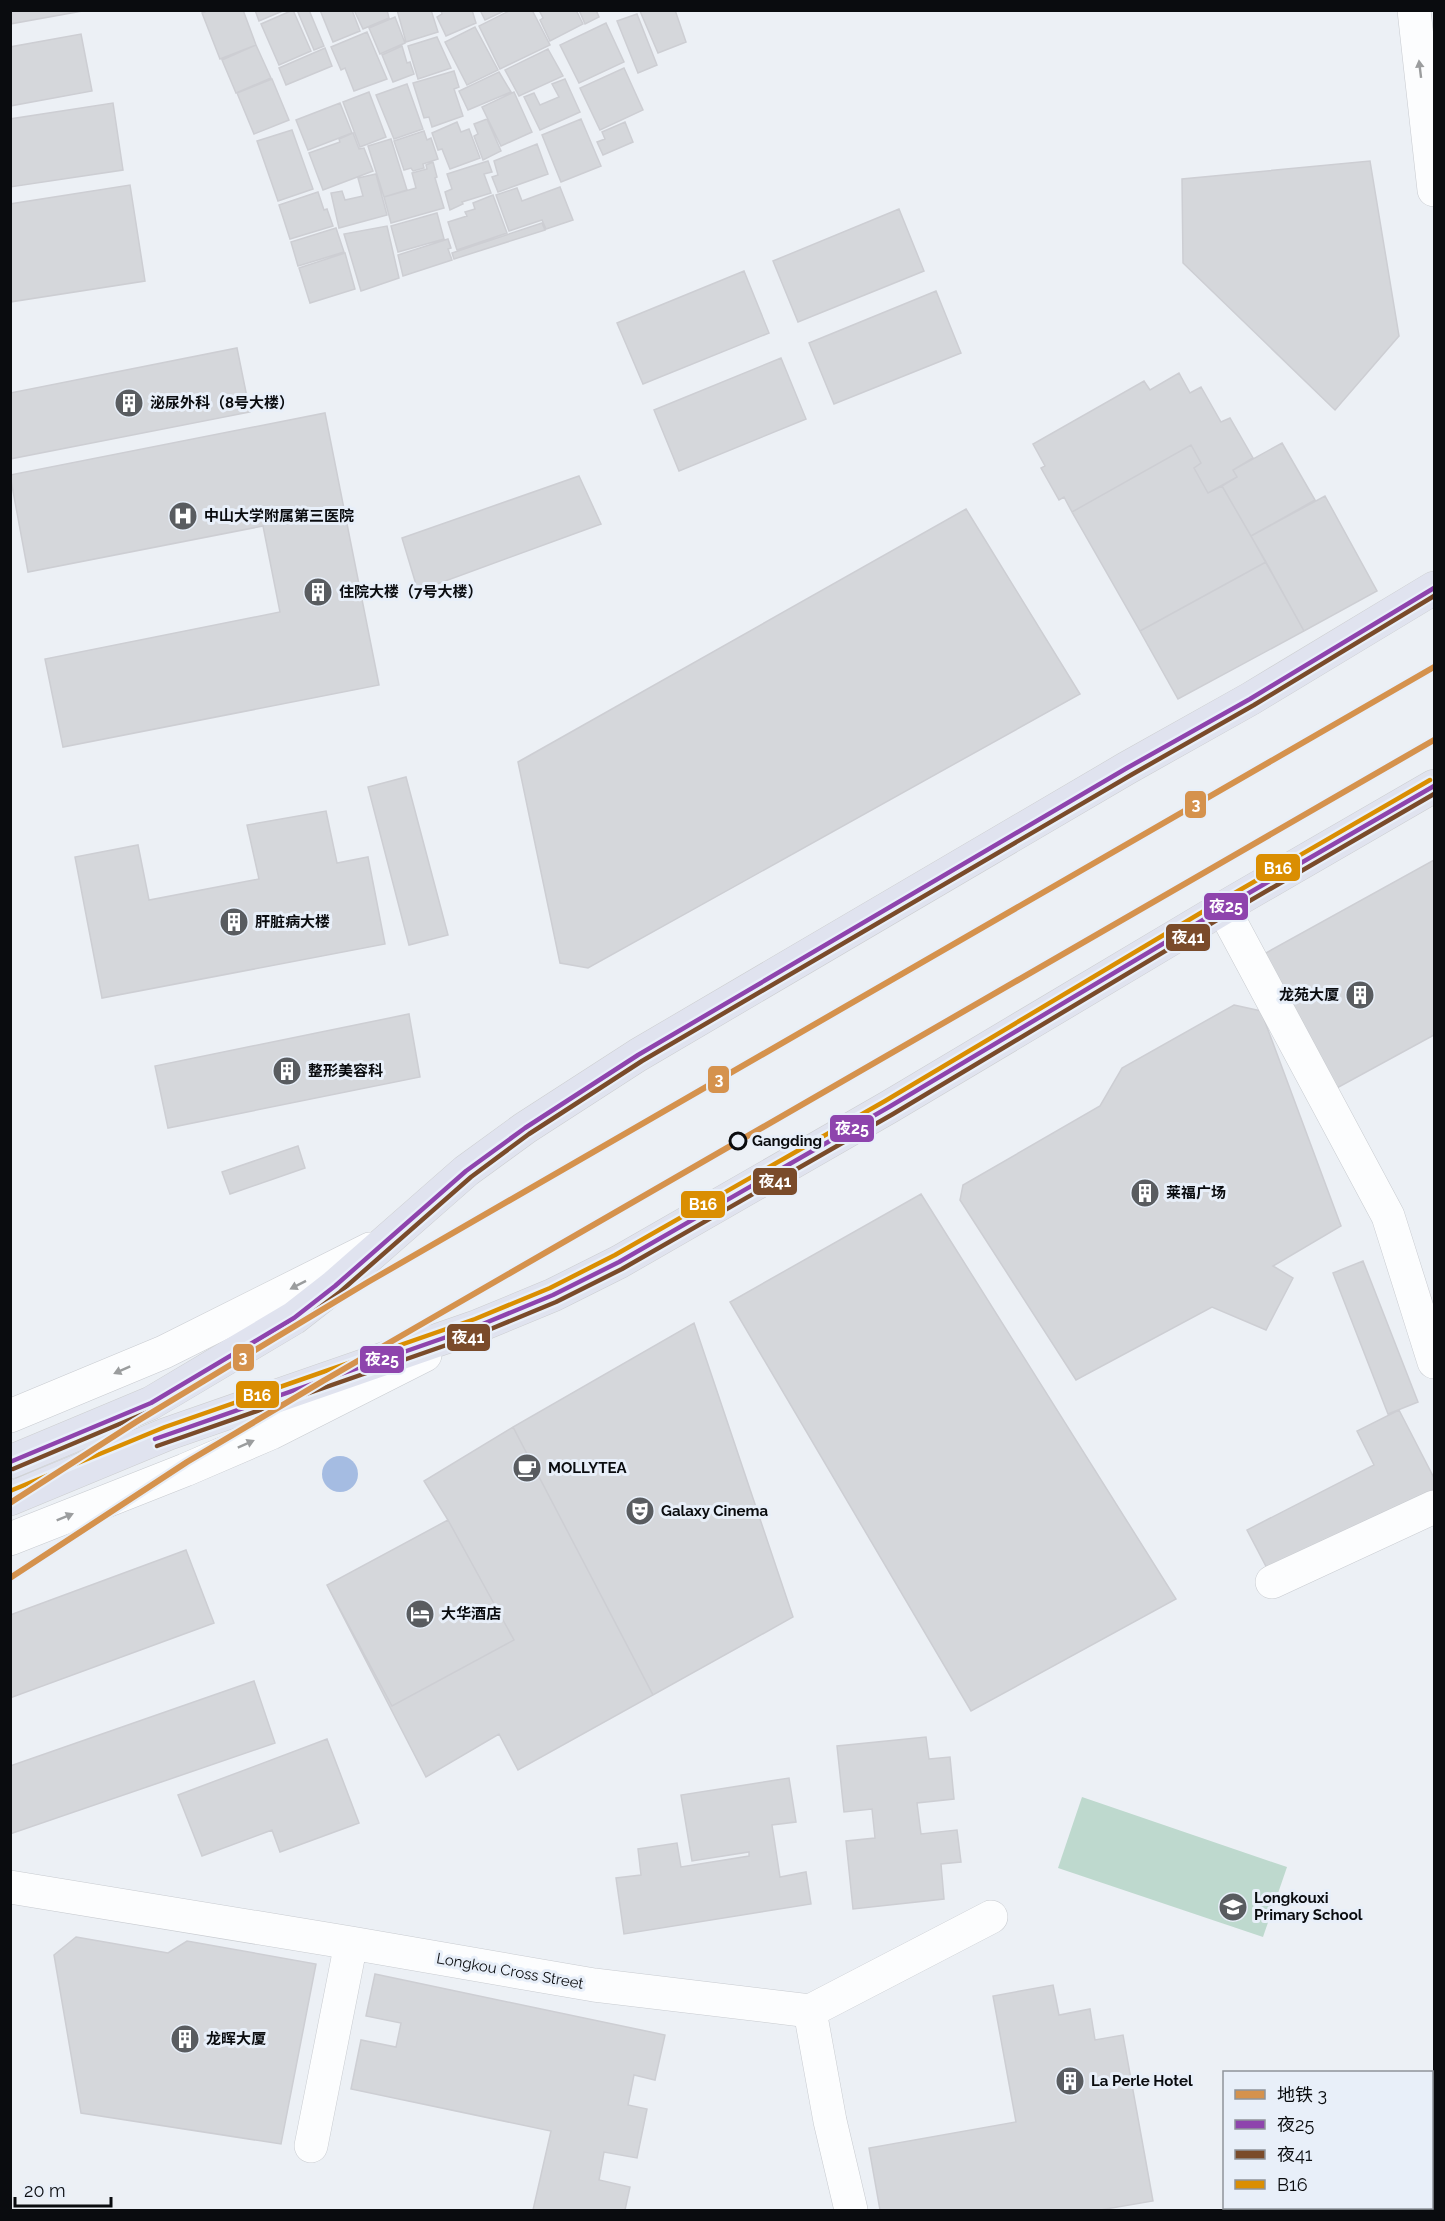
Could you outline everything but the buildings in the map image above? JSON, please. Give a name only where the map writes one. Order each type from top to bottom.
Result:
[{"type":"highway","points":[[10,1462],[151,1403],[294,1318],[335,1286],[428,1203],[493,1151],[638,1055],[1127,768],[1250,699],[1434,588]]},
{"type":"highway","points":[[10,1499],[167,1434],[478,1326],[553,1295],[620,1262],[889,1107],[1223,908],[1434,786]]},
{"type":"street","points":[[1414,10],[1434,190]]},
{"type":"street","points":[[1223,908],[1388,1216],[1434,1362]]},
{"type":"street","points":[[10,1416],[164,1352],[387,1240]]},
{"type":"street","points":[[10,1539],[185,1470],[271,1433],[342,1399],[478,1326]]},
{"type":"street","points":[[1272,1582],[1358,1536],[1434,1507]]},
{"type":"street","name":"Longkou Cross Street","points":[[10,1887],[351,1942],[594,1985],[810,2011]]},
{"type":"street","points":[[851,2211],[830,2121],[810,2011],[991,1917]]},
{"type":"street","points":[[311,2146],[351,1942]]},
{"type":"green space","points":[[1082,1797],[1287,1867],[1263,1937],[1058,1868]]},
{"type":"water","points":[[340,1456],[353,1461],[358,1474],[353,1487],[340,1492],[327,1487],[322,1474],[327,1461]]},
{"type":"metro line","name":"3","points":[[10,1503],[136,1422],[368,1282],[1434,667]]},
{"type":"metro line","name":"3","points":[[10,1578],[187,1462],[323,1381],[1434,740]]},
{"type":"transit line","name":"夜25","points":[[10,1462],[151,1403],[294,1318],[335,1286],[466,1171],[525,1128],[638,1055],[1127,768],[1250,699],[1434,588]]},
{"type":"transit line","name":"夜41","points":[[13,1469],[155,1409],[298,1324],[340,1292],[471,1177],[529,1134],[642,1061],[1254,705],[1434,596]]},
{"type":"transit line","name":"B16","points":[[10,1491],[165,1427],[475,1319],[550,1288],[615,1255],[885,1101],[1219,902],[1430,780]]},
{"type":"transit line","name":"夜25","points":[[155,1439],[478,1326],[553,1295],[619,1262],[889,1107],[1223,908],[1434,786]]},
{"type":"transit line","name":"夜41","points":[[157,1446],[481,1333],[556,1302],[622,1269],[893,1114],[1227,914],[1434,794]]},
{"type":"place","name":"泌尿外科（8号大楼）","points":[[129,403]]},
{"type":"place","name":"中山大学附属第三医院","points":[[183,516]]},
{"type":"place","name":"住院大楼（7号大楼）","points":[[318,592]]},
{"type":"place","name":"肝脏病大楼","points":[[234,922]]},
{"type":"place","name":"龙苑大厦","points":[[1360,995]]},
{"type":"place","name":"整形美容科","points":[[287,1071]]},
{"type":"place","name":"Gangding","points":[[738,1141]]},
{"type":"place","name":"莱福广场","points":[[1145,1193]]},
{"type":"place","name":"MOLLYTEA","points":[[527,1468]]},
{"type":"place","name":"Galaxy Cinema","points":[[640,1511]]},
{"type":"place","name":"大华酒店","points":[[420,1614]]},
{"type":"place","name":"Longkouxi Primary School","points":[[1233,1907]]},
{"type":"place","name":"龙晖大厦","points":[[185,2039]]},
{"type":"place","name":"La Perle Hotel","points":[[1070,2081]]}]
